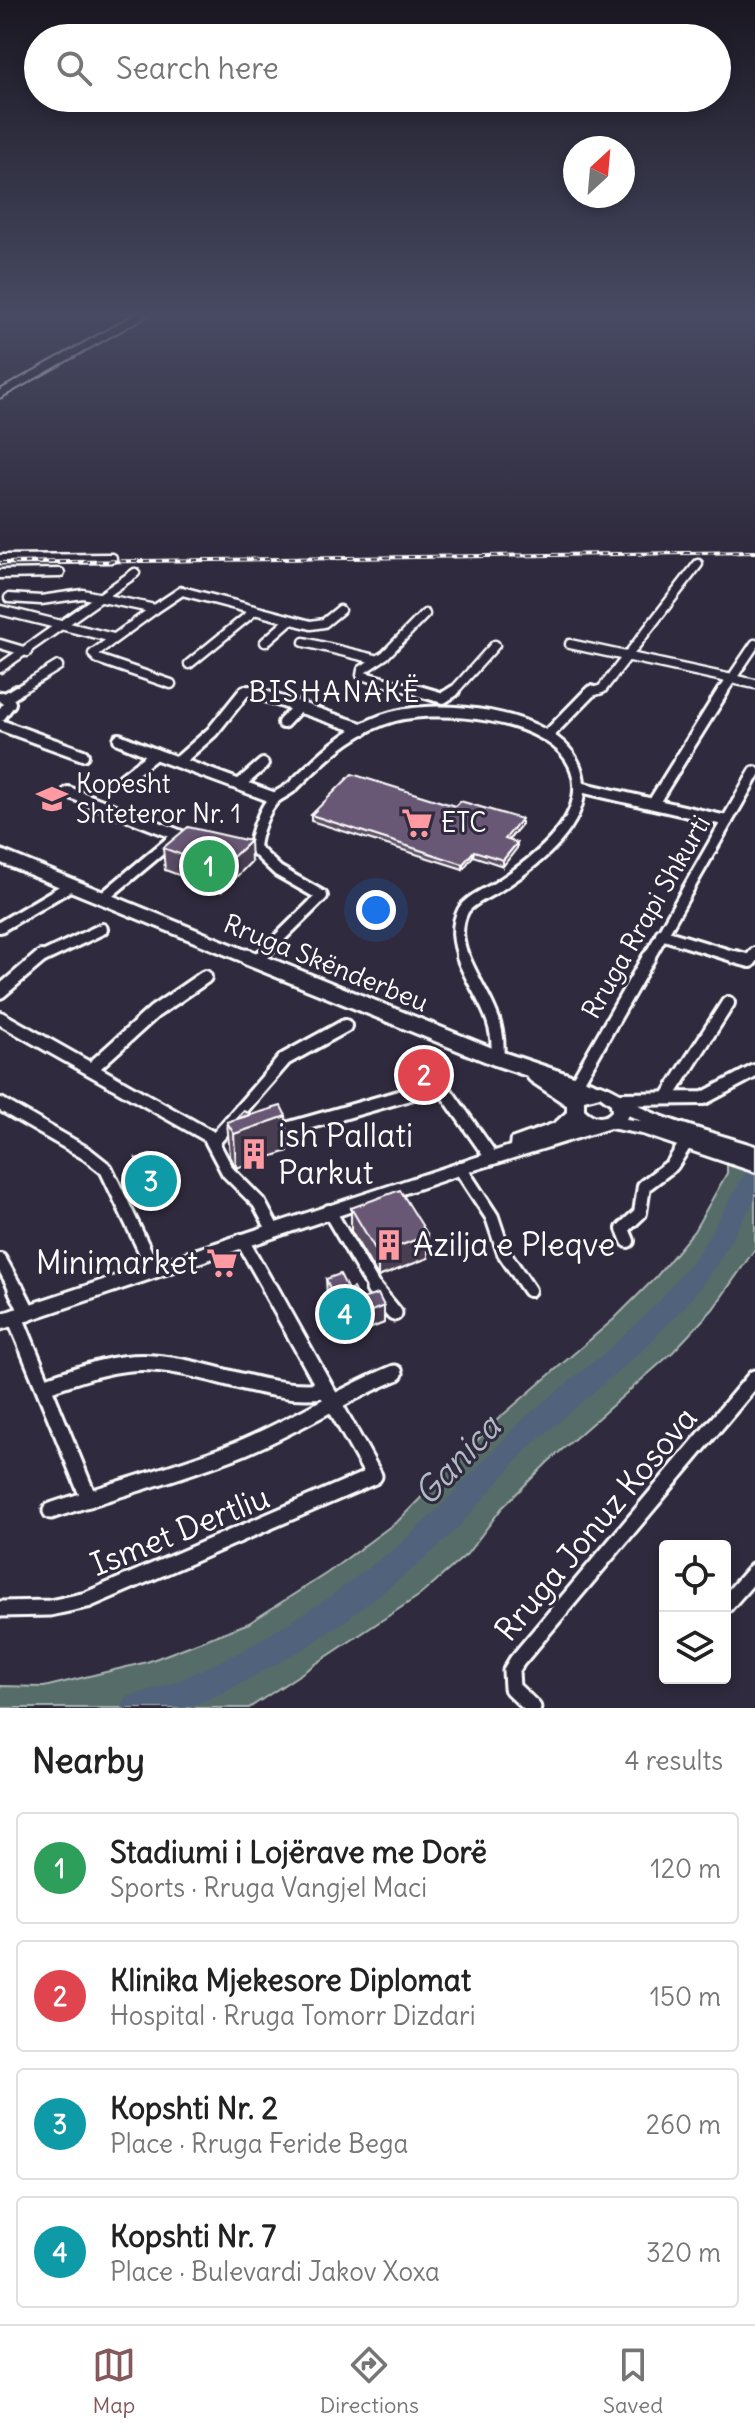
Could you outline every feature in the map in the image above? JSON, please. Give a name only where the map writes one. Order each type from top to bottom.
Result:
[{"type":"main road","points":[[492,1158],[514,1145],[561,1127],[580,1097],[606,1092],[640,1114],[748,1157]]},
{"type":"main road","points":[[580,1097],[589,1122],[608,1123],[748,1157]]},
{"type":"main road","points":[[14,1317],[273,1229],[608,1123],[621,1112],[619,1101]]},
{"type":"street","points":[[0,559],[112,558]]},
{"type":"street","points":[[548,735],[591,691],[602,689],[698,564]]},
{"type":"street","points":[[0,574],[60,573]]},
{"type":"street","points":[[0,668],[27,652],[135,573]]},
{"type":"street","points":[[171,684],[94,657],[97,650],[182,591],[289,621],[319,625],[340,610]]},
{"type":"street","points":[[9,598],[41,600],[77,594],[155,609]]},
{"type":"street","points":[[0,610],[113,638]]},
{"type":"street","points":[[189,664],[253,612]]},
{"type":"street","points":[[425,614],[385,655],[362,670],[361,675],[443,698],[451,695],[495,645]]},
{"type":"street","points":[[265,642],[289,621]]},
{"type":"street","points":[[304,642],[375,659]]},
{"type":"street","points":[[0,644],[27,652]]},
{"type":"street","points":[[570,644],[755,684]]},
{"type":"street","points":[[654,802],[681,754],[755,644]]},
{"type":"street","points":[[0,716],[10,703],[3,697],[58,666]]},
{"type":"street","points":[[178,762],[212,732],[223,714],[246,690],[364,729]]},
{"type":"street","points":[[443,698],[451,712]]},
{"type":"street","points":[[283,723],[299,706]]},
{"type":"street","points":[[119,739],[275,798],[285,796],[320,759],[364,729],[405,713],[451,712],[500,716],[548,735],[569,759],[580,787],[574,810],[550,845],[464,908],[459,917],[457,931],[461,953],[497,1025],[500,1046],[497,1058]]},
{"type":"street","points":[[0,725],[83,755]]},
{"type":"street","points":[[123,779],[155,754]]},
{"type":"street","points":[[240,784],[263,764]]},
{"type":"street","name":"Rruga Rrapi Shkurti","points":[[580,1097],[661,934],[755,772]]},
{"type":"street","points":[[580,787],[727,821]]},
{"type":"street","points":[[68,792],[177,836],[199,841]]},
{"type":"street","points":[[256,961],[322,896],[278,871],[248,848],[275,798]]},
{"type":"street","points":[[104,897],[177,836]]},
{"type":"street","name":"Rruga Skënderbeu","points":[[0,856],[522,1068],[580,1097]]},
{"type":"street","points":[[0,927],[71,885]]},
{"type":"street","points":[[0,992],[42,956],[102,929]]},
{"type":"street","points":[[661,934],[750,961],[755,953]]},
{"type":"street","points":[[92,1068],[154,1012],[205,977]]},
{"type":"street","points":[[667,1098],[728,1003]]},
{"type":"street","points":[[0,1018],[205,1133],[220,1146],[228,1172],[259,1203],[273,1229]]},
{"type":"street","points":[[220,1146],[285,1059],[345,1026]]},
{"type":"street","points":[[619,1101],[704,1098],[755,1071]]},
{"type":"street","points":[[256,1138],[441,1085],[492,1158]]},
{"type":"street","points":[[0,1104],[77,1148],[106,1169],[154,1270]]},
{"type":"street","points":[[628,1241],[623,1229],[640,1213],[644,1186],[672,1165],[686,1143]]},
{"type":"street","points":[[460,1168],[492,1217],[504,1253],[529,1290]]},
{"type":"street","points":[[329,1211],[376,1292],[394,1313]]},
{"type":"street","points":[[242,1240],[328,1395]]},
{"type":"street","points":[[0,1260],[14,1317],[89,1499]]},
{"type":"street","points":[[44,1386],[111,1366],[157,1363],[289,1394],[328,1395],[395,1373]]},
{"type":"street","name":"Rruga Jonuz Kosova","points":[[532,1708],[512,1688],[511,1671],[517,1661],[755,1378]]},
{"type":"street","points":[[51,1511],[252,1444],[305,1419],[328,1395]]},
{"type":"street","name":"Ismet Dertliu","points":[[0,1609],[50,1608],[87,1600],[293,1514],[374,1476],[328,1395]]},
{"type":"street","points":[[731,1598],[755,1571]]},
{"type":"green space","points":[[727,1161],[755,1170],[755,1249],[713,1309],[673,1352],[548,1462],[502,1508],[467,1554],[420,1595],[249,1708],[0,1708],[0,1686],[44,1687],[147,1662],[249,1623],[327,1573],[399,1520],[497,1420],[614,1319],[656,1277],[694,1231],[727,1173]]},
{"type":"building","name":"ETC","points":[[352,774],[455,806],[460,801],[521,819],[505,839],[517,843],[503,860],[474,851],[463,864],[311,815]]},
{"type":"building","points":[[188,827],[250,841],[220,869],[163,848]]},
{"type":"building","points":[[281,1106],[286,1116],[234,1134],[227,1122]]},
{"type":"building","points":[[243,1111],[252,1114],[236,1119]]},
{"type":"building","points":[[151,1155],[163,1178],[146,1183],[136,1159]]},
{"type":"building","points":[[400,1190],[428,1235],[378,1254],[351,1208]]},
{"type":"building","points":[[340,1274],[348,1290],[353,1288],[359,1300],[378,1294],[384,1306],[356,1317],[346,1299],[336,1302],[326,1279]]},
{"type":"waterway","name":"Ganica","points":[[137,1708],[213,1682],[254,1661],[337,1609],[409,1554],[448,1518],[534,1425],[617,1358],[665,1312],[708,1257],[755,1176]]},
{"type":"railway","points":[[0,563],[755,552]]},
{"type":"place","name":"Kopesht Shteteror Nr. 1","points":[[52,799]]},
{"type":"place","name":"ETC","points":[[417,823]]},
{"type":"place","name":"Stadiumi i Lojërave me Dorë","points":[[209,866]]},
{"type":"place","name":"Klinika Mjekesore Diplomat","points":[[424,1075]]},
{"type":"place","name":"ish Pallati Parkut","points":[[254,1154]]},
{"type":"place","name":"Kopshti Nr. 2","points":[[151,1181]]},
{"type":"place","name":"Azilja e Pleqve","points":[[389,1245]]},
{"type":"place","name":"Minimarket","points":[[222,1263]]},
{"type":"place","name":"Kopshti Nr. 7","points":[[345,1314]]},
{"type":"district","name":"BISHANAKË","points":[[335,692]]}]
